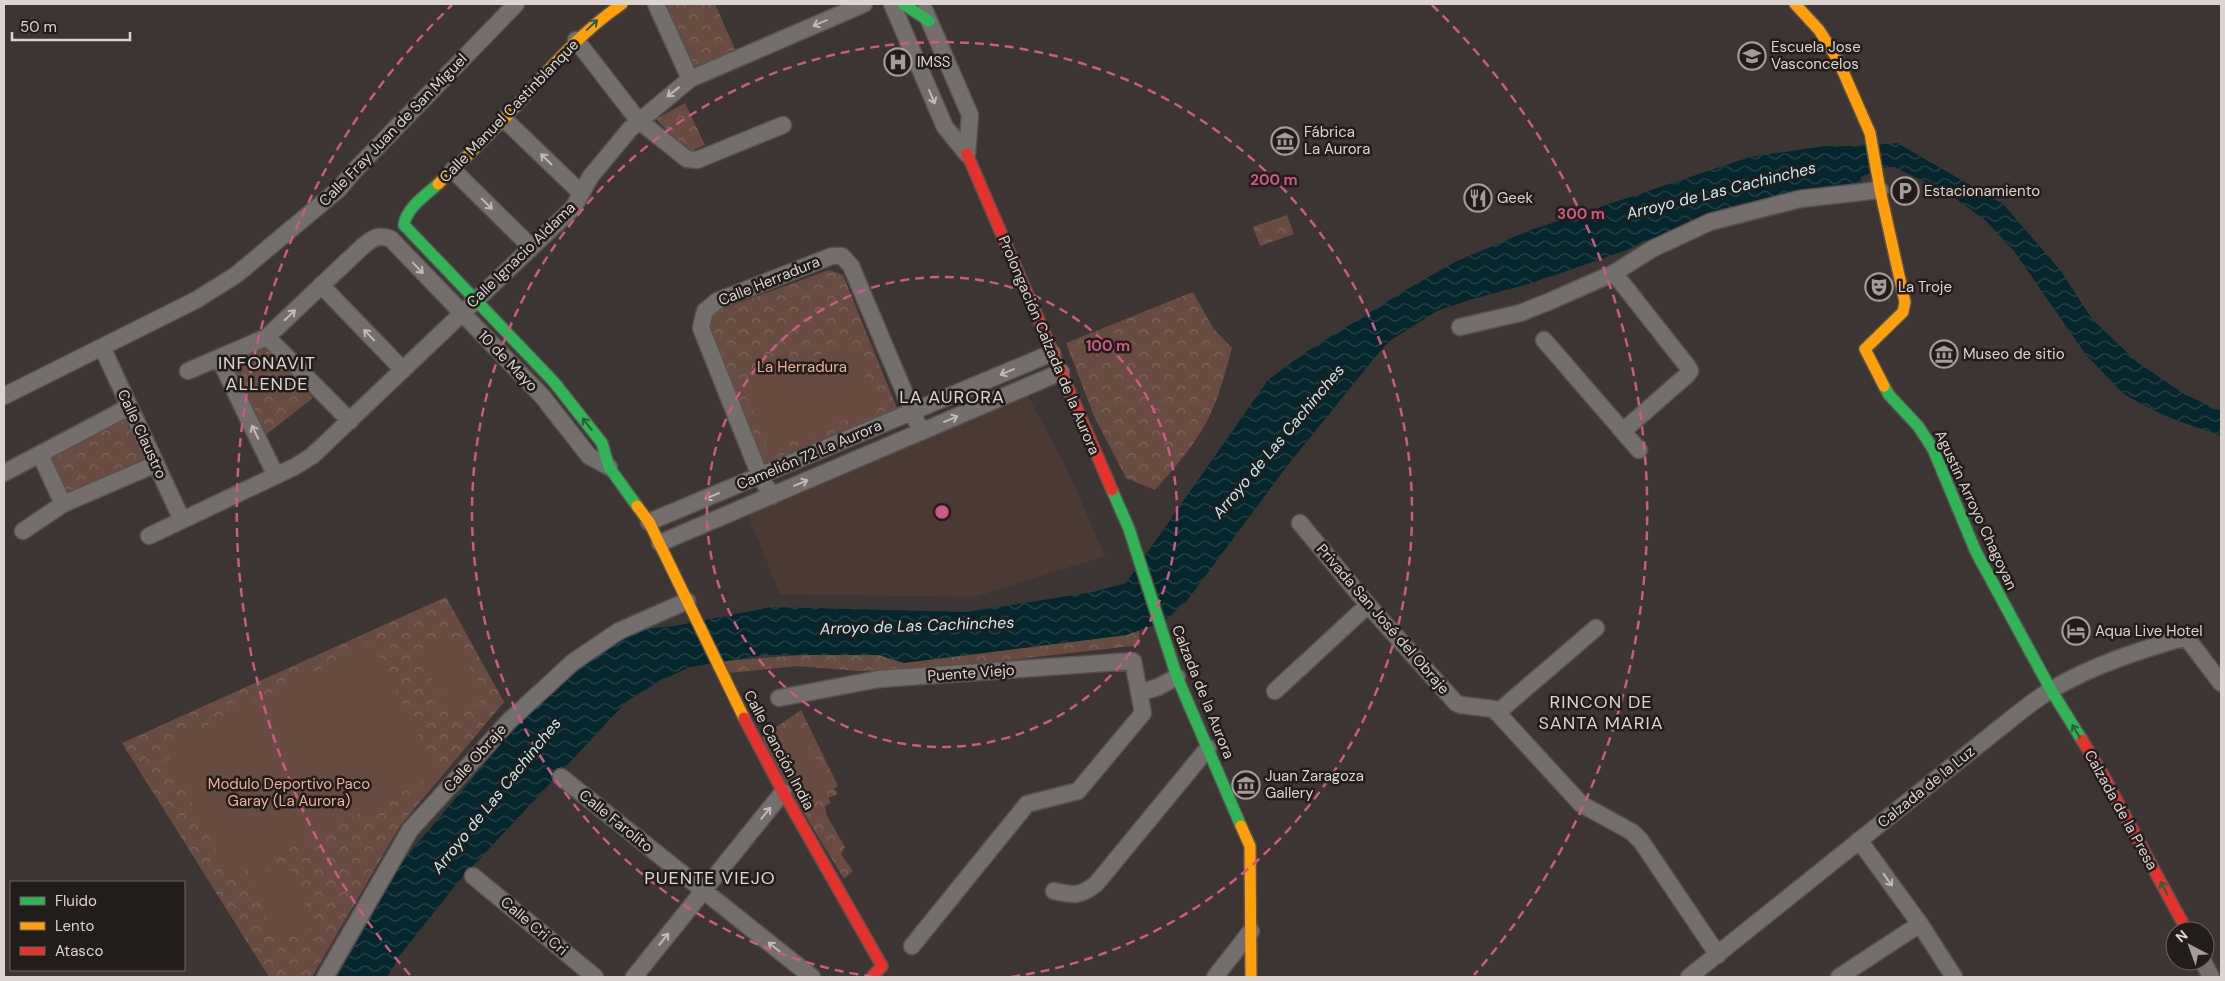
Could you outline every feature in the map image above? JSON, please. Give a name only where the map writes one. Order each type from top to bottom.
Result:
[{"type":"street","name":"Calle Fray Juan de San Miguel","points":[[6,391],[102,347],[196,300],[236,275],[339,189],[516,4]]},
{"type":"street","name":"Calle Manuel Castinblanque","points":[[404,225],[405,217],[410,211],[504,118],[576,40],[600,18],[622,4]]},
{"type":"street","points":[[656,4],[690,80]]},
{"type":"street","name":"Calle Ignacio Aldama","points":[[150,536],[276,476],[312,456],[573,208],[591,176],[638,120],[690,80],[864,4]]},
{"type":"street","name":"Prolongación Calzada de la Aurora","points":[[892,4],[945,127],[967,154],[1132,535]]},
{"type":"street","points":[[903,4],[929,20]]},
{"type":"street","name":"Prolongación Calzada de la Aurora","points":[[922,4],[970,115],[967,154]]},
{"type":"street","points":[[1460,327],[1520,313],[1614,273],[1652,250],[1710,222],[1800,199],[1880,187],[1870,133],[1838,60],[1819,30],[1795,4]]},
{"type":"street","points":[[576,40],[638,120],[687,159],[698,160],[783,126]]},
{"type":"street","points":[[504,118],[581,193]]},
{"type":"street","points":[[453,170],[531,247]]},
{"type":"street","name":"Agustín Arroyo Chagoyan","points":[[1880,187],[1905,302],[1903,312],[1865,350],[1889,395],[1918,426],[1933,448],[1976,552],[2051,690]]},
{"type":"street","name":"10 de Mayo","points":[[404,225],[554,382],[602,443],[609,467],[649,522],[660,543]]},
{"type":"street","name":"10 de Mayo","points":[[321,285],[372,239],[383,236],[391,239],[551,408],[589,456],[609,467]]},
{"type":"street","name":"Calle Herradura","points":[[772,496],[760,476],[701,328],[705,311],[717,301],[832,256],[842,256],[851,266],[921,432]]},
{"type":"street","points":[[1614,273],[1690,371],[1687,376],[1622,431]]},
{"type":"street","points":[[188,371],[267,337],[321,285],[402,370]]},
{"type":"street","points":[[267,337],[350,420]]},
{"type":"street","points":[[1544,340],[1639,450]]},
{"type":"street","name":"Calle Claustro","points":[[102,347],[182,520]]},
{"type":"street","name":"Camelión 72 La Aurora","points":[[649,522],[1052,353]]},
{"type":"street","points":[[219,358],[276,476]]},
{"type":"street","name":"Camelión 72 La Aurora","points":[[660,543],[1061,372]]},
{"type":"street","points":[[551,408],[565,396]]},
{"type":"street","points":[[4,473],[129,407]]},
{"type":"street","points":[[40,454],[63,504]]},
{"type":"street","points":[[23,531],[63,504],[156,464]]},
{"type":"street","name":"Privada San José del Obraje","points":[[1300,523],[1368,605],[1456,703],[1466,706],[1488,707],[1497,713]]},
{"type":"street","name":"Calzada de la Aurora","points":[[1132,535],[1177,677],[1250,846],[1250,977]]},
{"type":"street","name":"Calle Canción India","points":[[660,543],[724,680],[783,792],[882,966],[872,977]]},
{"type":"street","name":"Calle Obraje","points":[[325,977],[410,830],[509,721],[573,662],[619,632],[687,601]]},
{"type":"street","points":[[1275,691],[1368,605]]},
{"type":"street","points":[[1596,628],[1497,713],[1581,804],[1632,832],[1718,955]]},
{"type":"street","name":"Calzada de la Luz","points":[[1689,977],[2011,719],[2051,690],[2088,671],[2134,652],[2186,637],[2221,683]]},
{"type":"street","name":"Puente Viejo","points":[[779,698],[879,679],[1133,661],[1143,713],[1078,791],[1027,804],[912,946]]},
{"type":"street","points":[[1139,693],[1158,687],[1177,677]]},
{"type":"street","name":"Calzada de la Presa","points":[[2051,690],[2102,773],[2182,921]]},
{"type":"street","points":[[1054,891],[1073,895],[1085,892],[1096,884],[1208,748]]},
{"type":"street","name":"Calle Farolito","points":[[561,777],[812,977]]},
{"type":"street","points":[[634,977],[783,792]]},
{"type":"street","points":[[1859,840],[1920,924],[1954,977]]},
{"type":"street","name":"Calle Cri Cri","points":[[473,876],[595,977]]},
{"type":"street","points":[[1840,977],[1920,924]]},
{"type":"street","points":[[1216,977],[1250,932]]},
{"type":"shaded area","points":[[1027,394],[1068,471],[1105,556],[974,597],[780,594],[747,513]]},
{"type":"green space","points":[[656,4],[715,4],[736,51],[690,79]]},
{"type":"green space","points":[[685,103],[705,145],[688,152],[656,119]]},
{"type":"green space","points":[[1287,215],[1294,234],[1260,246],[1253,227]]},
{"type":"green space","name":"La Herradura","points":[[829,270],[843,275],[899,413],[762,467],[709,327],[714,312]]},
{"type":"green space","points":[[1193,292],[1213,328],[1232,348],[1210,416],[1182,459],[1155,490],[1126,478],[1094,416],[1066,343]]},
{"type":"green space","points":[[851,341],[878,407],[768,451],[743,385]]},
{"type":"green space","points":[[264,343],[313,398],[263,437],[222,357]]},
{"type":"green space","points":[[127,412],[147,458],[61,500],[43,452]]},
{"type":"green space","name":"Modulo Deportivo Paco Garay (La Aurora)","points":[[446,597],[504,702],[400,826],[312,977],[269,977],[122,743]]},
{"type":"green space","points":[[1139,630],[1140,645],[921,670],[858,671],[798,666],[728,673],[723,661]]},
{"type":"green space","points":[[451,638],[488,697],[456,717],[418,658]]},
{"type":"green space","points":[[372,643],[438,774],[230,879],[164,747]]},
{"type":"green space","points":[[801,710],[838,786],[834,789],[838,794],[828,798],[831,803],[825,806],[826,814],[845,847],[841,854],[853,871],[844,879],[759,739]]},
{"type":"green space","points":[[797,727],[829,782],[799,800],[766,744]]},
{"type":"green space","points":[[288,862],[315,926],[277,942],[250,878]]},
{"type":"water","name":"Arroyo de Las Cachinches","points":[[1897,143],[2003,204],[2060,270],[2092,319],[2137,362],[2184,394],[2221,411],[2221,436],[2165,416],[2125,395],[2086,355],[2014,251],[1985,220],[1948,193],[1894,167],[1882,168],[1861,177],[1863,187],[1687,224],[1624,251],[1529,284],[1469,300],[1437,311],[1391,340],[1287,466],[1186,602],[1163,622],[1127,635],[904,663],[878,655],[764,655],[690,667],[658,682],[627,701],[458,882],[401,954],[387,977],[337,977],[403,861],[507,737],[572,670],[636,630],[675,626],[771,607],[967,612],[1093,592],[1126,583],[1268,380],[1306,352],[1414,285],[1457,261],[1531,230],[1750,157],[1825,146]]},
{"type":"traffic: fast","points":[[903,4],[929,21]]},
{"type":"traffic: fast","points":[[438,184],[412,207],[404,225],[554,382],[602,443],[609,467],[637,506]]},
{"type":"traffic: fast","points":[[1884,386],[1889,395],[1918,426],[1933,449],[1976,552],[2051,690],[2082,740]]},
{"type":"traffic: fast","points":[[1112,490],[1129,529],[1177,677],[1241,826]]},
{"type":"traffic: slow","points":[[438,184],[498,126],[566,51],[593,26],[622,4]]},
{"type":"traffic: slow","points":[[1795,4],[1819,30],[1838,60],[1870,133],[1880,190],[1905,302],[1903,312],[1865,349],[1884,386]]},
{"type":"traffic: slow","points":[[637,506],[649,522],[744,718]]},
{"type":"traffic: slow","points":[[1241,826],[1250,846],[1251,977]]},
{"type":"traffic: jam","points":[[967,154],[1112,490]]},
{"type":"traffic: jam","points":[[744,718],[783,792],[882,966],[872,977]]},
{"type":"traffic: jam","points":[[2082,740],[2102,773],[2182,921]]},
{"type":"place","name":"Escuela Jose Vasconcelos","points":[[1752,56]]},
{"type":"place","name":"IMSS","points":[[898,62]]},
{"type":"place","name":"Fábrica La Aurora","points":[[1285,141]]},
{"type":"place","name":"Estacionamiento","points":[[1905,191]]},
{"type":"place","name":"Geek","points":[[1478,198]]},
{"type":"place","name":"La Troje","points":[[1879,287]]},
{"type":"place","name":"Museo de sitio","points":[[1944,354]]},
{"type":"place","name":"Aqua Live Hotel","points":[[2076,631]]},
{"type":"place","name":"Juan Zaragoza Gallery","points":[[1246,785]]},
{"type":"district","name":"INFONAVIT ALLENDE","points":[[267,373]]},
{"type":"district","name":"LA AURORA","points":[[952,397]]},
{"type":"district","name":"RINCON DE SANTA MARIA","points":[[1601,712]]},
{"type":"district","name":"PUENTE VIEJO","points":[[710,878]]}]
